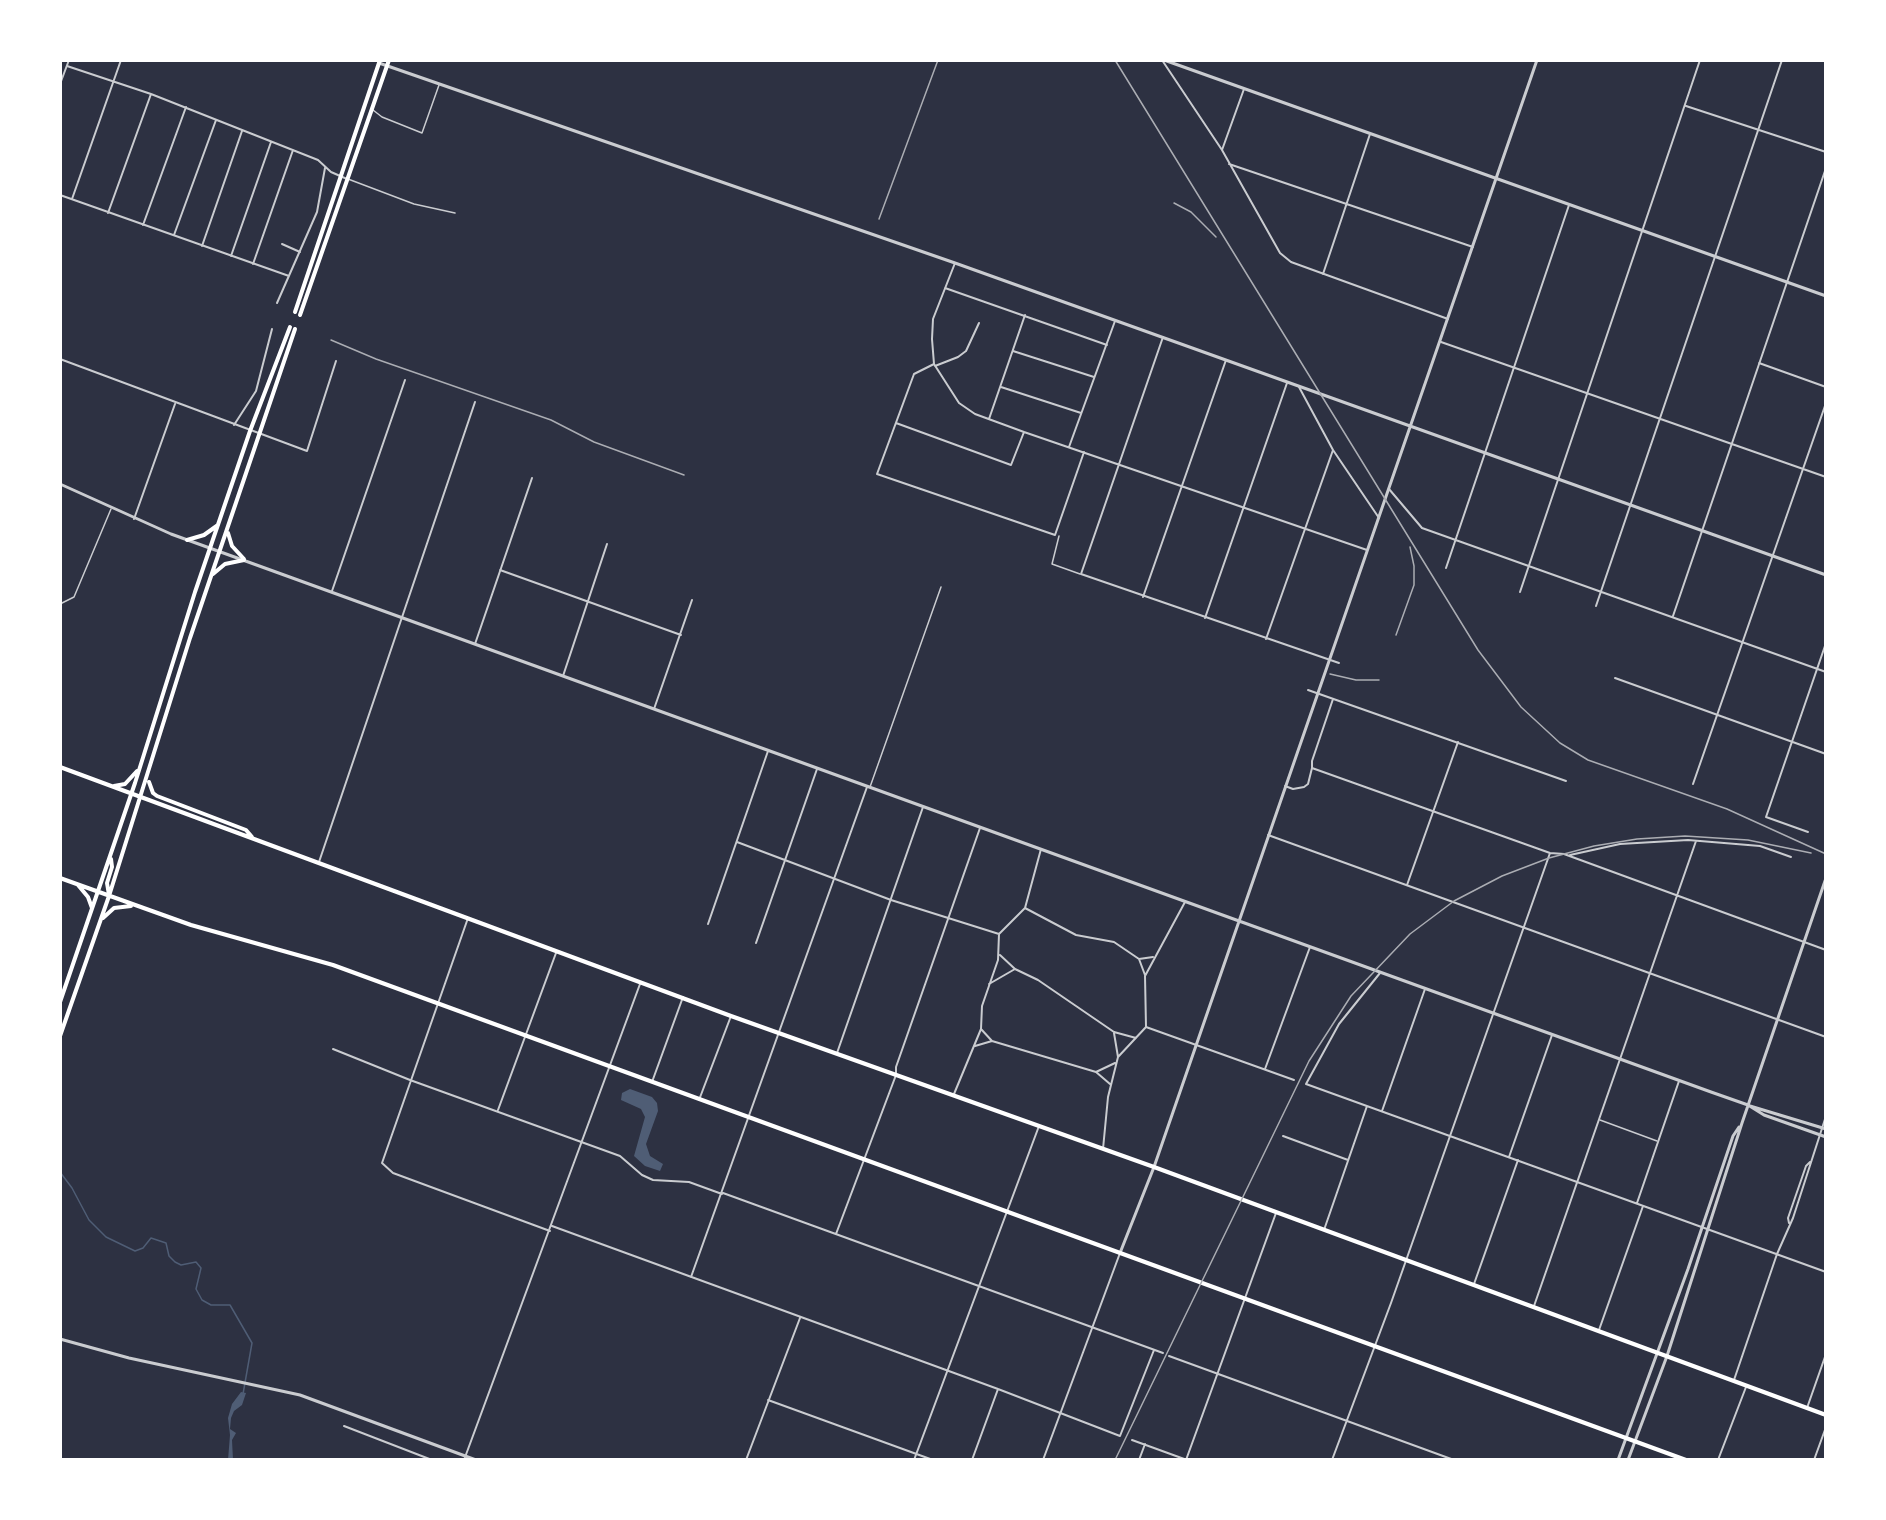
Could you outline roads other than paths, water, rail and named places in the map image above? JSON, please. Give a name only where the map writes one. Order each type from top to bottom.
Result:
[{"type":"main road","points":[[300,315],[389,60]]},
{"type":"main road","points":[[295,312],[379,62]]},
{"type":"main road","points":[[60,1002],[131,794],[218,524],[250,431],[290,327]]},
{"type":"main road","points":[[60,1036],[110,896],[212,574],[295,329]]},
{"type":"main road","points":[[188,540],[204,535],[218,524]]},
{"type":"main road","points":[[212,574],[225,564],[244,560],[232,546],[228,530]]},
{"type":"main road","points":[[60,767],[731,1016],[954,1094],[1826,1415]]},
{"type":"main road","points":[[110,786],[124,784],[139,768]]},
{"type":"main road","points":[[148,777],[150,789],[157,796],[246,830],[253,837]]},
{"type":"main road","points":[[110,855],[112,867],[107,883],[110,896]]},
{"type":"main road","points":[[60,878],[191,925],[317,959],[1686,1460]]},
{"type":"main road","points":[[77,884],[88,897],[92,909]]},
{"type":"main road","points":[[101,921],[114,908],[135,906]]},
{"type":"street","points":[[60,84],[69,60]]},
{"type":"street","points":[[72,199],[121,60]]},
{"type":"street","points":[[1163,60],[1826,296]]},
{"type":"street","points":[[1163,60],[1222,150],[1280,253],[1291,262],[1448,319]]},
{"type":"street","points":[[1043,1460],[1154,1167],[1237,921],[1441,342],[1537,60]]},
{"type":"street","points":[[1520,592],[1700,60]]},
{"type":"street","points":[[1596,606],[1782,60]]},
{"type":"street","points":[[379,62],[1298,384],[1826,575]]},
{"type":"street","points":[[67,66],[186,107],[318,160],[325,168],[347,179]]},
{"type":"street","points":[[1222,150],[1244,89]]},
{"type":"street","points":[[108,213],[151,94]]},
{"type":"street","points":[[1685,105],[1826,152]]},
{"type":"street","points":[[143,225],[186,107]]},
{"type":"street","points":[[174,235],[216,120]]},
{"type":"street","points":[[202,246],[242,131]]},
{"type":"street","points":[[1323,274],[1370,134]]},
{"type":"street","points":[[231,256],[272,142]]},
{"type":"street","points":[[253,264],[293,150]]},
{"type":"street","points":[[1229,164],[1473,247]]},
{"type":"street","points":[[277,303],[317,212],[325,168]]},
{"type":"street","points":[[1672,617],[1826,168]]},
{"type":"street","points":[[60,195],[289,276]]},
{"type":"street","points":[[1446,568],[1569,205]]},
{"type":"street","points":[[282,244],[300,252]]},
{"type":"street","points":[[955,263],[933,319],[934,365],[958,403],[989,419],[1024,432],[1367,550]]},
{"type":"street","points":[[945,287],[1107,345]]},
{"type":"street","points":[[989,419],[1025,315]]},
{"type":"street","points":[[1069,447],[1115,321]]},
{"type":"street","points":[[979,323],[966,351],[958,357],[914,374],[877,474],[1055,535],[1084,452]]},
{"type":"street","points":[[234,425],[256,391],[272,329]]},
{"type":"street","points":[[1163,337],[1081,574],[1339,663]]},
{"type":"street","points":[[1441,342],[1515,366],[1826,477]]},
{"type":"street","points":[[1013,351],[1094,377]]},
{"type":"street","points":[[60,359],[174,404],[307,451],[336,361]]},
{"type":"street","points":[[1143,597],[1226,360]]},
{"type":"street","points":[[1759,363],[1826,387]]},
{"type":"street","points":[[332,591],[405,380]]},
{"type":"street","points":[[1205,618],[1288,381]]},
{"type":"street","points":[[1298,384],[1333,450],[1379,518]]},
{"type":"street","points":[[1000,387],[1081,413]]},
{"type":"street","points":[[319,862],[475,402]]},
{"type":"street","points":[[1693,784],[1826,403]]},
{"type":"street","points":[[134,519],[174,404]]},
{"type":"street","points":[[896,423],[1011,465],[1024,432]]},
{"type":"street","points":[[1266,639],[1333,450]]},
{"type":"street","points":[[475,644],[532,478]]},
{"type":"street","points":[[60,484],[111,509],[188,540],[1679,1080],[1748,1106],[1764,1115],[1826,1137]]},
{"type":"street","points":[[1389,489],[1422,528],[1826,672]]},
{"type":"street","points":[[563,676],[607,544]]},
{"type":"street","points":[[500,570],[681,635]]},
{"type":"street","points":[[654,709],[692,600]]},
{"type":"street","points":[[1808,832],[1766,817],[1826,643]]},
{"type":"street","points":[[1615,678],[1826,754]]},
{"type":"street","points":[[1308,690],[1566,781]]},
{"type":"street","points":[[1285,786],[1293,789],[1304,787],[1310,779],[1312,760],[1333,699]]},
{"type":"street","points":[[1407,885],[1458,742]]},
{"type":"street","points":[[708,924],[768,751]]},
{"type":"street","points":[[1312,768],[1550,853],[1570,856],[1826,950]]},
{"type":"street","points":[[756,943],[817,769]]},
{"type":"street","points":[[691,1277],[781,1034],[868,787]]},
{"type":"street","points":[[837,1053],[924,807]]},
{"type":"street","points":[[836,1234],[896,1075],[896,1067],[980,828]]},
{"type":"street","points":[[1268,835],[1826,1037]]},
{"type":"street","points":[[1570,856],[1620,844],[1696,841],[1760,846],[1791,857]]},
{"type":"street","points":[[1534,1306],[1696,841]]},
{"type":"street","points":[[737,842],[891,900],[948,920],[999,934]]},
{"type":"street","points":[[954,1094],[981,1029],[980,1015],[999,954],[999,934],[1025,908],[1041,849]]},
{"type":"street","points":[[1332,1460],[1406,1260],[1550,853]]},
{"type":"street","points":[[1628,1460],[1667,1356],[1742,1123],[1826,878]]},
{"type":"street","points":[[1145,976],[1153,957],[1185,902]]},
{"type":"street","points":[[1025,908],[1076,934],[1114,942],[1139,959],[1145,976],[1146,1027],[1116,1062],[1110,1084],[1103,1149]]},
{"type":"street","points":[[468,918],[383,1154],[382,1163],[387,1170],[550,1231]]},
{"type":"street","points":[[1265,1069],[1310,947]]},
{"type":"street","points":[[498,1110],[557,950]]},
{"type":"street","points":[[999,954],[1015,969],[1038,980],[1114,1032],[1136,1038]]},
{"type":"street","points":[[1139,959],[1153,957]]},
{"type":"street","points":[[989,984],[1015,969]]},
{"type":"street","points":[[1380,973],[1339,1024],[1306,1084],[1826,1272]]},
{"type":"street","points":[[465,1458],[641,981]]},
{"type":"street","points":[[1382,1111],[1425,989]]},
{"type":"street","points":[[652,1082],[683,997]]},
{"type":"street","points":[[699,1100],[731,1016]]},
{"type":"street","points":[[1146,1027],[1294,1080]]},
{"type":"street","points":[[981,1029],[992,1041],[1096,1072],[1110,1084]]},
{"type":"street","points":[[1114,1032],[1118,1057]]},
{"type":"street","points":[[1509,1156],[1552,1035]]},
{"type":"street","points":[[973,1047],[992,1041]]},
{"type":"street","points":[[333,1049],[410,1080],[498,1110],[623,1158],[642,1175],[653,1180],[689,1182],[722,1193],[1163,1353]]},
{"type":"street","points":[[1096,1072],[1116,1062]]},
{"type":"street","points":[[1637,1203],[1679,1080]]},
{"type":"street","points":[[1324,1230],[1367,1106]]},
{"type":"street","points":[[1748,1106],[1766,1108],[1824,1128]]},
{"type":"street","points":[[1734,1380],[1777,1254],[1800,1198],[1826,1116]]},
{"type":"street","points":[[1618,1460],[1733,1136],[1742,1123]]},
{"type":"street","points":[[914,1460],[1040,1126]]},
{"type":"street","points":[[1283,1136],[1348,1160]]},
{"type":"street","points":[[1474,1284],[1518,1160]]},
{"type":"street","points":[[1599,1330],[1643,1205]]},
{"type":"street","points":[[1132,1440],[1186,1460],[1276,1213]]},
{"type":"street","points":[[552,1226],[1061,1412],[1120,1436],[1154,1350]]},
{"type":"street","points":[[746,1460],[800,1318]]},
{"type":"street","points":[[60,1339],[128,1358],[318,1400],[465,1458],[476,1460]]},
{"type":"street","points":[[1807,1408],[1826,1354]]},
{"type":"street","points":[[1169,1356],[1454,1460]]},
{"type":"street","points":[[1718,1460],[1747,1385]]},
{"type":"street","points":[[972,1460],[998,1389]]},
{"type":"street","points":[[768,1400],[933,1460]]},
{"type":"street","points":[[344,1426],[432,1460]]},
{"type":"street","points":[[1814,1460],[1826,1427]]},
{"type":"street","points":[[1139,1460],[1145,1444]]},
{"type":"lane","points":[[372,109],[396,123],[423,133],[439,84]]},
{"type":"lane","points":[[347,179],[414,204],[455,213]]},
{"type":"lane","points":[[60,604],[74,597],[111,509]]},
{"type":"lane","points":[[1059,536],[1052,564],[1081,574]]},
{"type":"lane","points":[[868,787],[941,587]]},
{"type":"lane","points":[[1600,1120],[1658,1142]]},
{"type":"water","points":[[630,1089],[652,1097],[657,1103],[658,1111],[646,1144],[650,1156],[663,1164],[660,1171],[645,1166],[634,1156],[645,1117],[641,1109],[621,1100],[622,1093]]},
{"type":"water","points":[[241,1392],[246,1393],[242,1405],[234,1411],[231,1418],[230,1429],[236,1433],[232,1440],[233,1460],[228,1460],[230,1435],[228,1418],[232,1404]]},
{"type":"waterway","points":[[60,1172],[72,1188],[89,1220],[106,1237],[135,1251],[143,1248],[151,1238],[166,1243],[169,1256],[175,1262],[181,1265],[196,1262],[201,1268],[196,1289],[202,1300],[211,1305],[230,1305],[252,1343],[243,1394]]},
{"type":"railway","points":[[879,219],[938,60]]},
{"type":"railway","points":[[1115,60],[1478,650],[1521,707],[1560,743],[1588,760],[1727,809],[1826,854]]},
{"type":"railway","points":[[1174,203],[1191,212],[1216,237]]},
{"type":"railway","points":[[331,340],[376,359],[551,420],[594,442],[684,475]]},
{"type":"railway","points":[[1396,635],[1414,585],[1414,566],[1410,547]]},
{"type":"railway","points":[[1330,674],[1356,680],[1379,680]]},
{"type":"railway","points":[[1115,1460],[1309,1061],[1351,996],[1410,934],[1454,901],[1502,876],[1549,858],[1594,846],[1637,839],[1685,836],[1748,840],[1811,853]]}]
